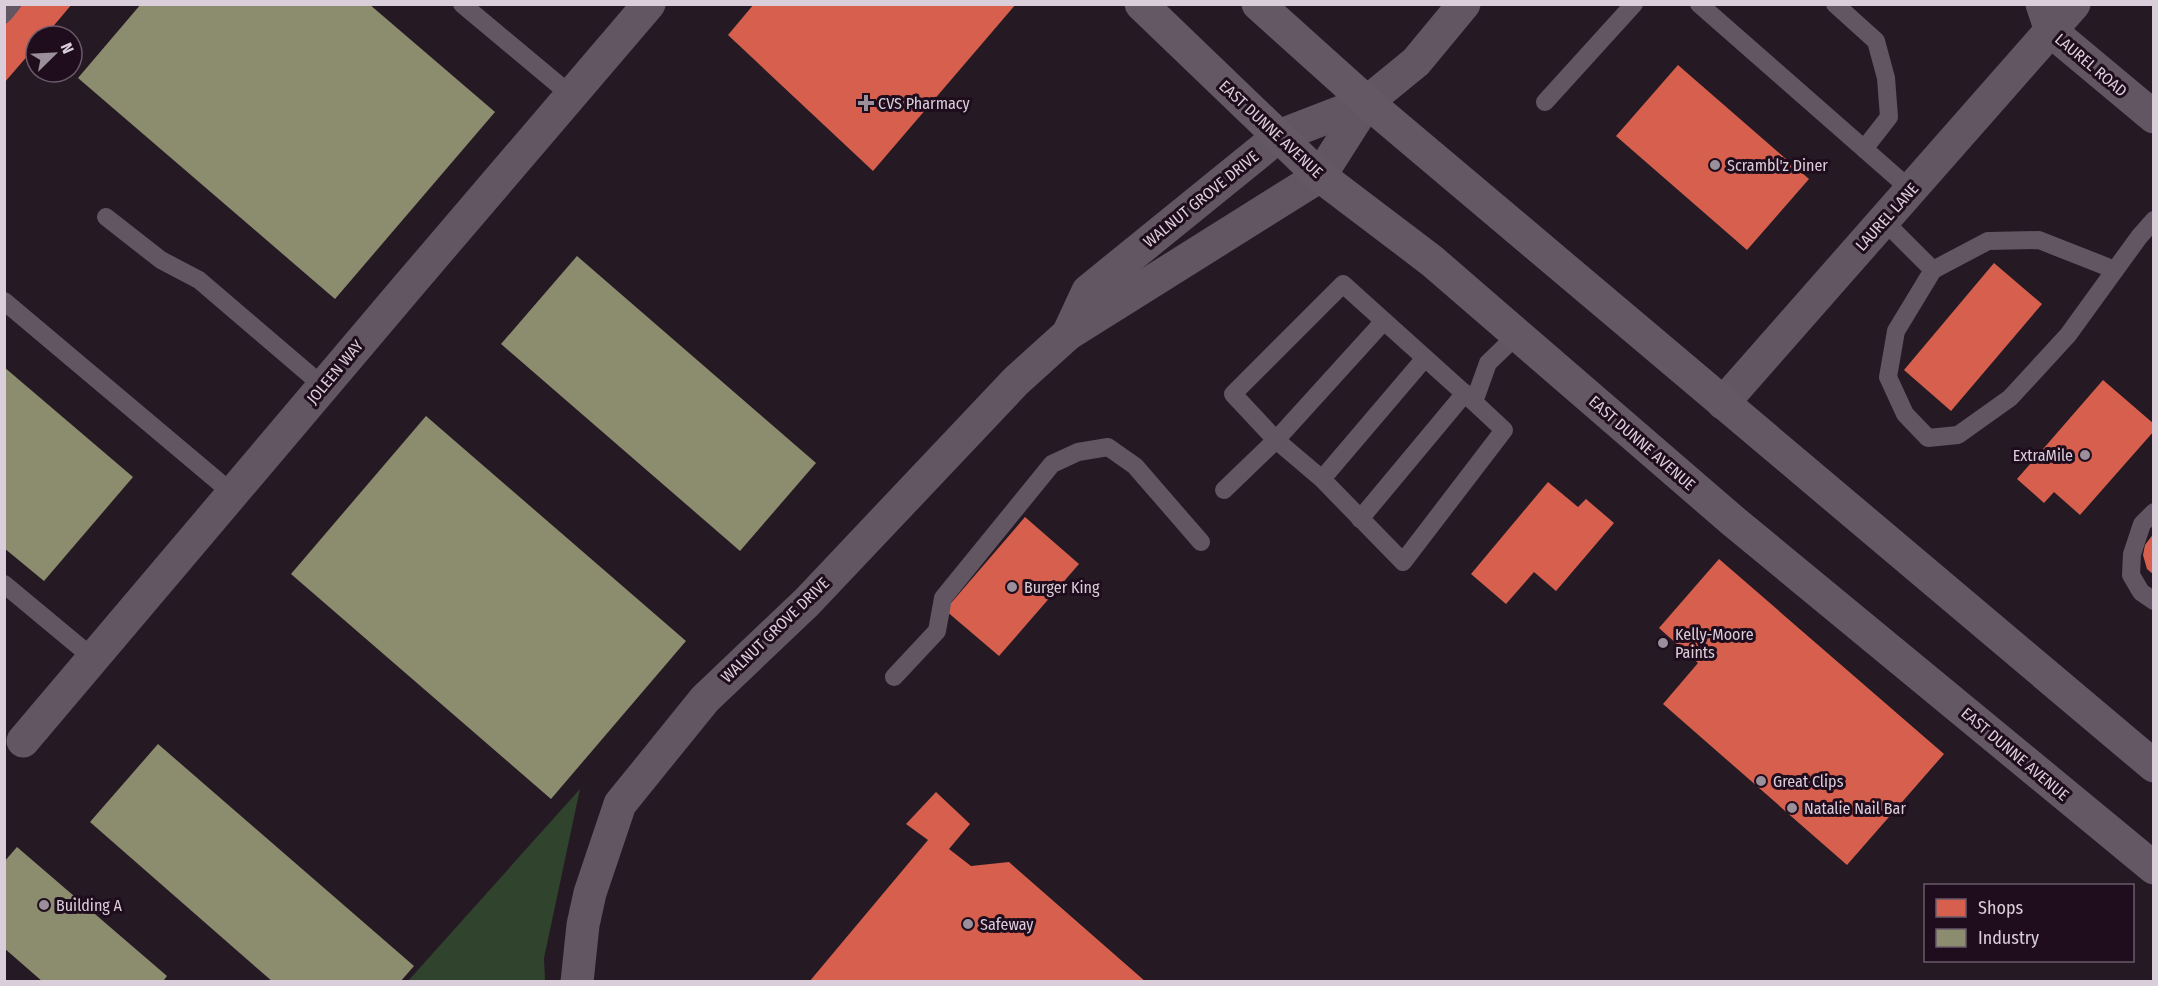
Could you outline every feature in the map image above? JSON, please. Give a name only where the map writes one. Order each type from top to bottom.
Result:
[{"type":"main road","name":"EAST DUNNE AVENUE","points":[[1141,4],[1320,176],[1432,261],[1732,521],[2154,868]]},
{"type":"main road","points":[[1257,4],[1367,102],[2154,766]]},
{"type":"street","name":"JOLEEN WAY","points":[[23,741],[649,4]]},
{"type":"street","name":"WALNUT GROVE DRIVE","points":[[1068,334],[1088,291],[1279,136],[1367,102],[1416,62],[1464,4]]},
{"type":"street","name":"LAUREL LANE","points":[[1723,403],[1911,190],[2046,18],[2074,4]]},
{"type":"street","name":"LAUREL ROAD","points":[[2046,18],[2154,117]]},
{"type":"street","name":"WALNUT GROVE DRIVE","points":[[577,981],[583,925],[590,893],[620,804],[705,699],[807,602],[1016,381],[1068,334],[1320,176],[1367,102]]},
{"type":"lane","points":[[462,4],[572,96]]},
{"type":"lane","points":[[1545,102],[1634,4]]},
{"type":"lane","points":[[1699,4],[1911,190]]},
{"type":"lane","points":[[1835,4],[1876,41],[1886,78],[1889,117],[1864,149]]},
{"type":"lane","points":[[106,217],[161,260],[199,280],[323,386]]},
{"type":"lane","points":[[2115,270],[2039,240],[1988,240],[1933,270],[1896,331],[1888,377],[1905,414],[1928,438],[1958,435],[2010,398],[2068,335],[2154,220]]},
{"type":"lane","points":[[1884,221],[1933,270]]},
{"type":"lane","points":[[1343,284],[1425,358],[1504,430],[1403,562],[1322,479],[1276,440],[1233,394],[1343,284]]},
{"type":"lane","points":[[4,301],[232,493]]},
{"type":"lane","points":[[1224,490],[1276,440],[1384,321]]},
{"type":"lane","points":[[1360,519],[1470,398],[1488,363],[1517,335]]},
{"type":"lane","points":[[1322,479],[1425,358]]},
{"type":"lane","points":[[894,676],[937,631],[944,598],[1052,464],[1078,452],[1108,447],[1135,466],[1201,542]]},
{"type":"lane","points":[[2154,512],[2142,524],[2132,554],[2131,575],[2141,592],[2154,600]]},
{"type":"lane","points":[[4,584],[93,658]]},
{"type":"green space","points":[[580,789],[544,958],[545,981],[408,981]]},
{"type":"building: Shops","points":[[23,4],[72,4],[55,24],[24,24],[24,60],[4,83],[4,26]]},
{"type":"building: Shops","name":"CVS Pharmacy","points":[[754,4],[1016,4],[873,171],[728,35]]},
{"type":"building: Shops","points":[[1678,65],[1809,179],[1747,250],[1616,136]]},
{"type":"building: Shops","points":[[1994,263],[2042,304],[1951,411],[1904,370]]},
{"type":"building: Shops","name":"ExtraMile","points":[[2103,380],[2154,424],[2154,431],[2080,515],[2054,492],[2044,503],[2017,479]]},
{"type":"building: Shops","points":[[1548,482],[1578,507],[1586,499],[1614,523],[1556,591],[1534,572],[1506,604],[1471,574]]},
{"type":"building: Shops","name":"Burger King","points":[[1025,517],[1079,564],[999,656],[945,610]]},
{"type":"building: Shops","points":[[2154,533],[2154,575],[2147,569],[2143,555],[2145,545]]},
{"type":"building: Shops","points":[[1719,559],[1944,754],[1847,865],[1663,704],[1698,663],[1659,628]]},
{"type":"building: Shops","name":"Safeway","points":[[936,792],[970,824],[949,849],[971,866],[1009,862],[1146,982],[809,982],[928,840],[906,824]]},
{"type":"building: Industry","points":[[141,4],[369,4],[495,112],[335,299],[84,83],[84,71]]},
{"type":"building: Industry","points":[[577,256],[816,463],[740,551],[501,344]]},
{"type":"building: Industry","points":[[4,367],[133,477],[44,581],[4,548]]},
{"type":"building: Industry","points":[[426,416],[686,641],[551,799],[291,574]]},
{"type":"building: Industry","points":[[158,744],[414,966],[400,982],[273,982],[90,822]]},
{"type":"building: Industry","name":"Building A","points":[[17,847],[167,976],[165,982],[43,982],[4,948],[4,862]]},
{"type":"place","name":"CVS Pharmacy","points":[[866,103]]},
{"type":"place","name":"Scrambl'z Diner","points":[[1715,165]]},
{"type":"place","name":"ExtraMile","points":[[2085,455]]},
{"type":"place","name":"Burger King","points":[[1012,587]]},
{"type":"place","name":"Kelly-Moore Paints","points":[[1663,643]]},
{"type":"place","name":"Great Clips","points":[[1761,781]]},
{"type":"place","name":"Natalie Nail Bar","points":[[1792,808]]},
{"type":"place","name":"Building A","points":[[44,905]]},
{"type":"place","name":"Safeway","points":[[968,924]]}]
